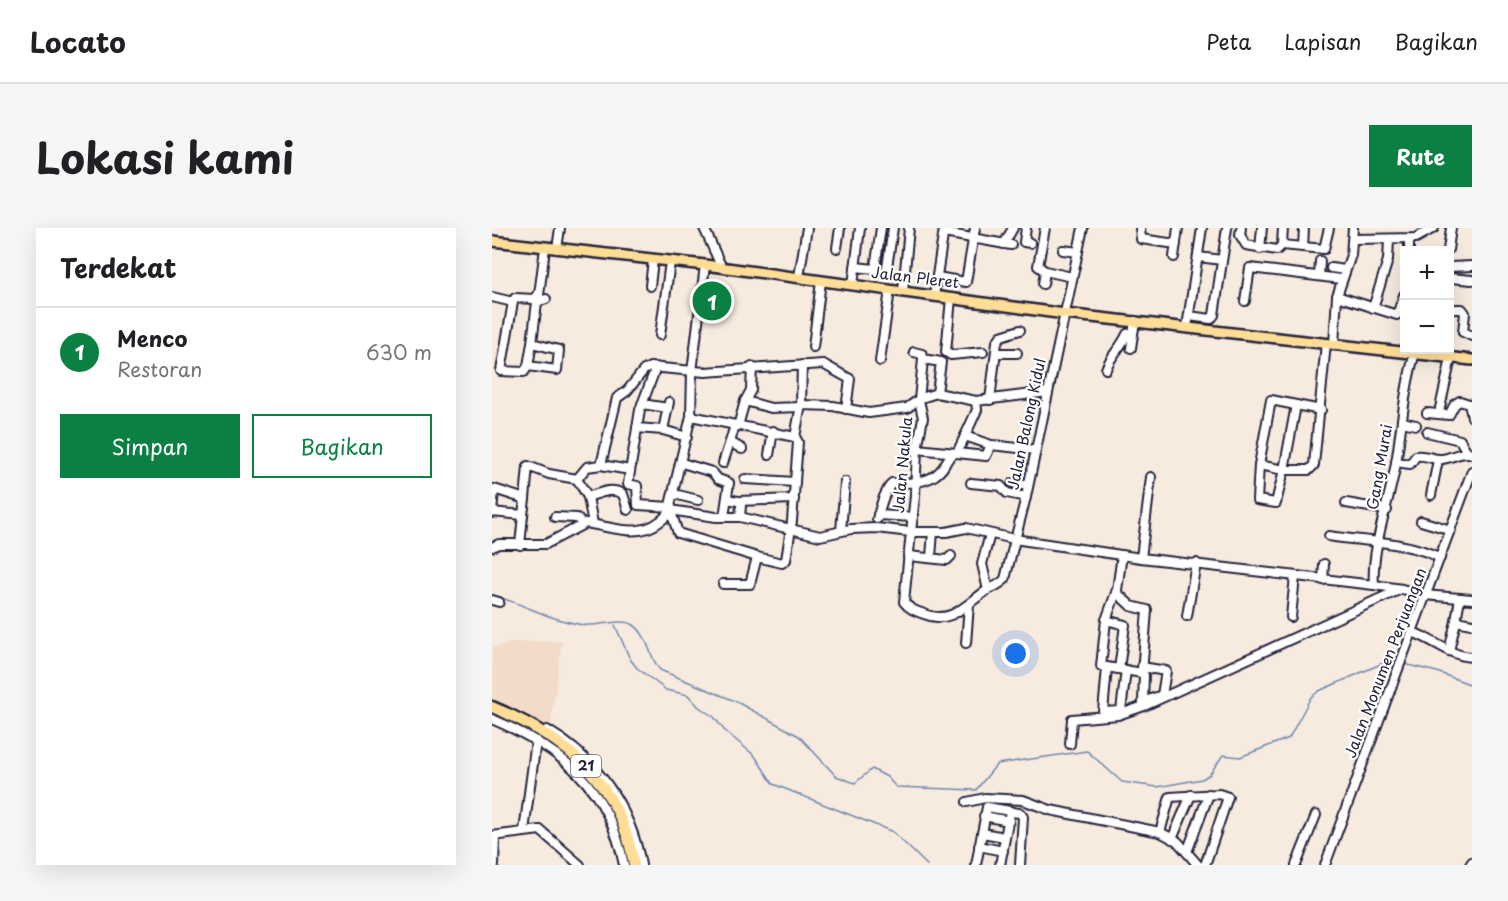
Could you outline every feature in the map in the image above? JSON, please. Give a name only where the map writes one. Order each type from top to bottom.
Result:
[{"type":"highway","name":"21","points":[[492,705],[563,745],[583,762],[621,818],[634,865]]},
{"type":"highway","name":"21","points":[[492,714],[560,748],[579,766],[609,807],[623,840],[628,865]]},
{"type":"main road","name":"Jalan Pleret","points":[[492,241],[705,265],[1065,314],[1400,351]]},
{"type":"main road","name":"Jalan Pleret","points":[[1434,354],[1472,360]]},
{"type":"street","points":[[557,249],[560,228]]},
{"type":"street","points":[[704,228],[722,268]]},
{"type":"street","points":[[799,277],[807,228]]},
{"type":"street","points":[[837,248],[840,228]]},
{"type":"street","points":[[853,285],[860,228]]},
{"type":"street","points":[[855,267],[875,269],[881,228]]},
{"type":"street","points":[[888,267],[893,228]]},
{"type":"street","points":[[903,292],[909,228]]},
{"type":"street","points":[[937,277],[966,282],[975,228]]},
{"type":"street","points":[[934,296],[944,231],[1008,244],[1013,228]]},
{"type":"street","points":[[1026,228],[1024,242],[1030,243]]},
{"type":"street","points":[[1045,228],[1038,266],[1045,271],[1072,277]]},
{"type":"street","name":"Jalan Balong Kidul","points":[[969,605],[1005,579],[1026,497],[1083,228]]},
{"type":"street","points":[[1140,228],[1141,239],[1176,244]]},
{"type":"street","points":[[1174,257],[1178,228]]},
{"type":"street","points":[[1186,327],[1202,228]]},
{"type":"street","points":[[1189,316],[1213,318],[1227,228]]},
{"type":"street","points":[[1241,228],[1240,235],[1246,246],[1276,250],[1282,245],[1324,249],[1329,228]]},
{"type":"street","points":[[1260,249],[1262,228]]},
{"type":"street","points":[[1282,245],[1283,228]]},
{"type":"street","points":[[1302,247],[1304,228]]},
{"type":"street","points":[[1259,465],[1284,470],[1309,470],[1314,465],[1337,296],[1354,238],[1353,228]]},
{"type":"street","points":[[1354,238],[1409,239],[1419,237],[1434,228]]},
{"type":"street","points":[[1449,246],[1451,228]]},
{"type":"street","points":[[1373,308],[1388,260],[1389,239]]},
{"type":"street","points":[[1409,239],[1409,246]]},
{"type":"street","points":[[492,369],[524,372],[528,366],[545,248]]},
{"type":"street","points":[[1063,250],[1078,252]]},
{"type":"street","points":[[1198,257],[1222,260]]},
{"type":"street","points":[[650,286],[653,260]]},
{"type":"street","points":[[1319,276],[1320,261]]},
{"type":"street","points":[[660,335],[670,262]]},
{"type":"street","points":[[492,547],[499,544],[546,544],[582,524],[632,532],[657,525],[670,511],[691,416],[692,372],[705,265]]},
{"type":"street","points":[[1454,267],[1472,266]]},
{"type":"street","points":[[1245,301],[1250,268],[1341,279]]},
{"type":"street","points":[[1331,268],[1345,270]]},
{"type":"street","points":[[1043,284],[1045,271]]},
{"type":"street","points":[[1454,278],[1472,280]]},
{"type":"street","points":[[813,347],[821,281]]},
{"type":"street","points":[[880,361],[890,290]]},
{"type":"street","points":[[1337,296],[1395,315],[1400,313]]},
{"type":"street","points":[[492,297],[513,302]]},
{"type":"street","points":[[501,371],[515,298],[539,299]]},
{"type":"street","points":[[951,298],[946,352],[951,355],[983,352]]},
{"type":"street","points":[[1454,309],[1462,309],[1465,313],[1463,332],[1472,336]]},
{"type":"street","points":[[1131,348],[1135,321]]},
{"type":"street","points":[[990,400],[998,340],[1020,330]]},
{"type":"street","points":[[1106,369],[1111,356],[1120,350],[1127,334],[1132,333]]},
{"type":"street","points":[[528,366],[557,370],[561,354],[558,349],[532,343]]},
{"type":"street","points":[[914,352],[922,354],[923,359],[941,362],[937,393]]},
{"type":"street","points":[[996,353],[1017,353]]},
{"type":"street","name":"Gang Murai","points":[[1374,585],[1379,542],[1387,510],[1415,354]]},
{"type":"street","points":[[1440,408],[1451,358]]},
{"type":"street","name":"Jalan Nakula","points":[[923,359],[919,400],[922,418],[916,449],[916,483],[903,592],[904,602],[907,606],[929,616],[942,618],[951,616],[969,605]]},
{"type":"street","points":[[601,465],[617,398],[627,391],[644,370],[656,367],[692,372],[823,364],[848,377],[851,382],[846,409]]},
{"type":"street","points":[[670,511],[678,533],[757,557],[785,562],[794,500],[798,442],[795,437],[801,406],[802,365]]},
{"type":"street","points":[[656,367],[642,404],[628,484],[637,487],[638,505],[670,511],[740,517],[820,536],[841,531],[876,528],[911,532],[966,528],[1014,539],[1141,558],[1405,588],[1424,596],[1472,599]]},
{"type":"street","points":[[723,464],[751,390],[752,368]]},
{"type":"street","points":[[745,401],[771,408],[833,406],[869,413],[907,408],[937,393],[976,401],[1048,392]]},
{"type":"street","points":[[1296,405],[1277,502],[1258,501],[1255,497],[1269,402],[1275,399],[1321,410]]},
{"type":"street","points":[[913,517],[878,517],[882,500],[892,483],[916,483],[939,473],[949,456],[956,454],[977,410],[976,401]]},
{"type":"street","points":[[1427,413],[1449,415],[1455,404],[1460,401],[1469,404],[1472,417]]},
{"type":"street","points":[[642,404],[668,405],[663,430]]},
{"type":"street","points":[[691,416],[795,437]]},
{"type":"street","points":[[1402,422],[1416,425]]},
{"type":"street","points":[[637,429],[663,430],[687,437]]},
{"type":"street","points":[[769,456],[773,431]]},
{"type":"street","points":[[1396,462],[1410,464],[1416,456],[1421,455],[1438,460],[1470,453],[1460,440],[1427,432]]},
{"type":"street","points":[[965,436],[991,445],[1036,450]]},
{"type":"street","points":[[730,442],[742,449]]},
{"type":"street","points":[[916,449],[986,456],[991,445]]},
{"type":"street","points":[[1431,495],[1438,460]]},
{"type":"street","points":[[682,463],[712,472],[718,479],[728,482],[730,488],[724,517]]},
{"type":"street","points":[[577,479],[587,467],[601,465],[630,470]]},
{"type":"street","points":[[520,545],[528,466],[577,479],[588,497],[593,524]]},
{"type":"street","name":"Jalan Monumen Perjuangan","points":[[1325,865],[1472,471]]},
{"type":"street","points":[[1141,558],[1151,477]]},
{"type":"street","points":[[745,479],[795,482]]},
{"type":"street","points":[[841,531],[845,482]]},
{"type":"street","points":[[971,483],[1001,486],[1007,493],[1026,497]]},
{"type":"street","points":[[1013,483],[1028,486]]},
{"type":"street","points":[[524,515],[492,513],[493,489],[525,499]]},
{"type":"street","points":[[588,497],[606,490],[619,491],[623,494],[628,510]]},
{"type":"street","points":[[674,494],[698,500]]},
{"type":"street","points":[[728,499],[738,501],[794,500]]},
{"type":"street","points":[[1346,503],[1387,510]]},
{"type":"street","points":[[740,517],[741,506]]},
{"type":"street","points":[[555,517],[577,518],[582,524]]},
{"type":"street","points":[[1421,521],[1451,530]]},
{"type":"street","points":[[931,557],[933,532]]},
{"type":"street","points":[[988,590],[982,564],[990,534]]},
{"type":"street","points":[[1329,536],[1379,542],[1440,558]]},
{"type":"street","points":[[1116,592],[1131,606],[1147,610],[1142,670],[1144,675],[1143,702],[1162,696],[1166,671],[1142,670],[1123,670],[1101,666],[1106,620],[1116,592],[1122,555]]},
{"type":"street","points":[[908,556],[947,560],[951,556]]},
{"type":"street","points":[[723,584],[750,584],[757,557]]},
{"type":"street","points":[[1187,616],[1196,563]]},
{"type":"street","points":[[1323,580],[1324,564]]},
{"type":"street","points":[[1291,617],[1295,576]]},
{"type":"street","points":[[1070,744],[1072,719],[1118,715],[1144,706],[1405,588]]},
{"type":"street","points":[[1449,651],[1460,598]]},
{"type":"street","points":[[966,643],[969,605]]},
{"type":"street","points":[[1106,620],[1125,625],[1121,712],[1103,712],[1107,668]]},
{"type":"street","points":[[1456,621],[1472,624]]},
{"type":"street","points":[[1412,632],[1438,642],[1459,657],[1472,657]]},
{"type":"street","points":[[492,705],[508,709],[557,736],[586,758],[626,815],[641,865]]},
{"type":"street","points":[[492,719],[536,741],[567,760],[591,788],[611,822],[624,865]]},
{"type":"street","points":[[524,831],[536,741]]},
{"type":"street","points":[[1187,852],[1209,794]]},
{"type":"street","points":[[1160,832],[1168,798],[1224,794],[1229,800],[1204,865]]},
{"type":"street","points":[[1172,839],[1191,795]]},
{"type":"street","points":[[967,802],[985,798],[1023,800],[1050,810],[1160,832],[1187,852],[1198,865]]},
{"type":"street","points":[[976,865],[987,807],[1009,816],[1020,813],[1023,817],[1020,865]]},
{"type":"street","points":[[1296,865],[1316,815]]},
{"type":"street","points":[[1000,865],[1009,816]]},
{"type":"street","points":[[494,865],[494,836],[540,830],[580,865]]},
{"type":"street","points":[[982,833],[1005,837]]},
{"type":"street","points":[[979,846],[1003,851]]},
{"type":"shaded area","points":[[562,641],[550,730],[492,700],[492,648],[515,642]]},
{"type":"waterway","points":[[998,309],[1048,317]]},
{"type":"waterway","points":[[1068,319],[1110,325]]},
{"type":"waterway","points":[[1152,330],[1232,337]]},
{"type":"waterway","points":[[492,595],[571,623],[589,625],[627,622],[632,624],[642,633],[660,670],[735,701],[799,736],[836,776],[855,783],[872,769],[887,777],[896,787],[976,790],[997,764],[1087,751],[1122,782],[1157,787],[1202,779],[1210,774],[1223,755],[1240,757],[1289,738],[1311,697],[1319,691],[1383,663],[1397,663]]},
{"type":"waterway","points":[[615,625],[630,659],[637,668],[666,690],[688,695],[699,707],[714,717],[724,730],[755,756],[773,784],[893,832],[927,865]]},
{"type":"waterway","points":[[1404,664],[1437,672],[1472,685]]},
{"type":"place","name":"Menco","points":[[712,301]]}]
